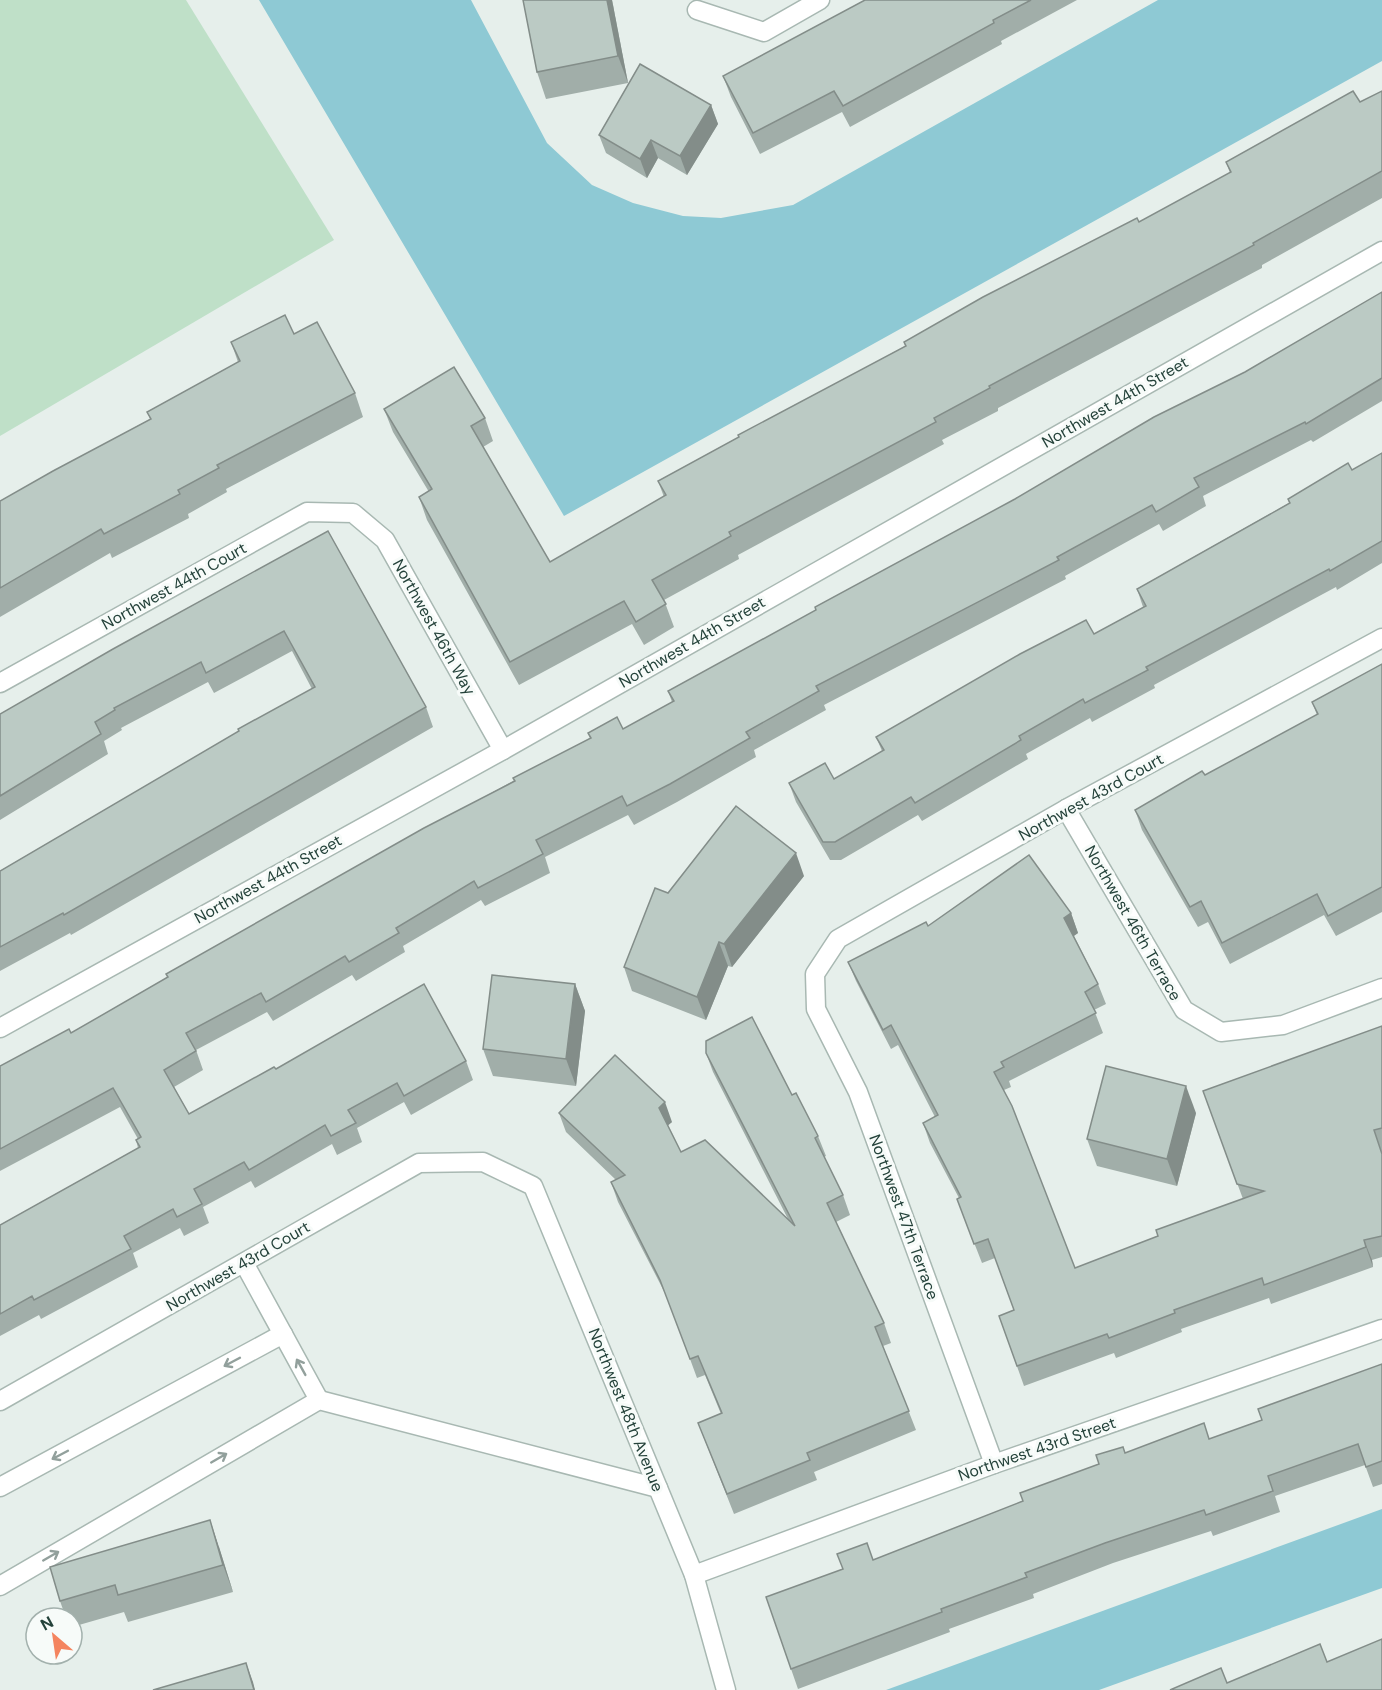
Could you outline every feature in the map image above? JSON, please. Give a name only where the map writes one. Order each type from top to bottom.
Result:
[{"type":"street","points":[[697,10],[764,32],[820,0]]},
{"type":"street","name":"Northwest 44th Street","points":[[0,1028],[503,750],[1382,251]]},
{"type":"street","name":"Northwest 44th Court","points":[[0,683],[307,512],[353,513]]},
{"type":"street","name":"Northwest 46th Way","points":[[353,513],[385,540],[503,750]]},
{"type":"street","name":"Northwest 43rd Court","points":[[815,974],[838,939],[1066,809],[1382,638]]},
{"type":"street","name":"Northwest 46th Terrace","points":[[1066,809],[1184,1010],[1221,1032],[1283,1025],[1382,988]]},
{"type":"street","name":"Northwest 47th Terrace","points":[[815,974],[816,1009],[858,1092],[994,1464]]},
{"type":"street","name":"Northwest 43rd Court","points":[[0,1401],[418,1164],[483,1162]]},
{"type":"street","name":"Northwest 48th Avenue","points":[[483,1162],[533,1186],[694,1575],[726,1690]]},
{"type":"street","points":[[244,1263],[319,1400]]},
{"type":"street","name":"Northwest 43rd Street","points":[[694,1575],[994,1464],[1382,1329]]},
{"type":"street","points":[[0,1488],[283,1334]]},
{"type":"street","points":[[0,1586],[319,1400],[658,1488]]},
{"type":"green space","points":[[0,0],[186,0],[334,240],[0,436]]},
{"type":"water","points":[[259,0],[471,0],[547,143],[592,185],[633,203],[683,216],[721,218],[793,205],[1158,0],[1382,0],[1382,61],[564,516]]},
{"type":"water","points":[[1382,1509],[1382,1588],[1099,1690],[886,1690]]},
{"type":"building","points":[[523,0],[607,0],[618,56],[537,72]]},
{"type":"building","points":[[865,0],[1031,0],[993,20],[994,23],[843,106],[834,91],[753,133],[723,76]]},
{"type":"building","points":[[640,64],[711,105],[680,156],[651,140],[640,159],[599,135]]},
{"type":"building","points":[[1353,91],[1360,102],[1382,91],[1382,171],[1253,243],[1254,245],[989,386],[990,388],[934,418],[936,422],[729,532],[731,536],[652,580],[666,604],[636,622],[624,601],[510,662],[419,497],[432,489],[384,409],[454,367],[485,418],[471,426],[550,562],[666,495],[658,481],[739,437],[738,435],[906,346],[904,342],[983,297],[1137,218],[1139,222],[1231,172],[1226,162]]},
{"type":"building","points":[[1382,292],[1382,378],[1306,424],[1305,422],[1194,478],[1199,487],[1156,512],[1152,505],[1057,557],[1059,560],[816,686],[819,691],[746,732],[750,738],[670,784],[627,806],[622,796],[536,840],[543,854],[478,888],[474,881],[396,928],[399,933],[349,962],[345,956],[266,1002],[261,993],[186,1033],[196,1051],[164,1070],[189,1114],[274,1067],[276,1069],[424,984],[466,1061],[404,1096],[397,1083],[348,1110],[356,1123],[331,1136],[325,1125],[249,1170],[244,1162],[194,1189],[202,1204],[177,1217],[173,1209],[124,1236],[131,1249],[34,1300],[32,1296],[0,1314],[0,1225],[140,1147],[136,1140],[141,1137],[113,1088],[0,1149],[0,1066],[69,1029],[71,1033],[168,977],[166,974],[424,828],[515,781],[513,778],[591,738],[588,733],[617,717],[623,729],[674,701],[668,691],[816,610],[815,607],[1015,499],[1154,417],[1245,372]]},
{"type":"building","points":[[285,315],[294,334],[317,322],[355,393],[217,465],[219,468],[178,490],[180,494],[104,534],[101,529],[0,588],[0,501],[151,419],[147,412],[240,361],[231,342]]},
{"type":"building","points":[[1382,453],[1382,541],[1330,571],[1329,569],[1146,667],[1148,670],[1085,703],[1083,699],[1019,736],[1021,740],[915,803],[911,797],[835,842],[823,842],[789,783],[825,763],[834,779],[884,750],[876,737],[1020,654],[1086,620],[1094,634],[1146,606],[1137,589],[1290,503],[1288,499],[1348,463],[1352,470]]},
{"type":"building","points":[[328,531],[426,707],[64,915],[63,913],[0,947],[0,871],[239,731],[238,729],[315,687],[284,631],[206,673],[201,662],[114,708],[115,710],[95,722],[101,734],[0,796],[0,714]]},
{"type":"building","points":[[1382,664],[1382,887],[1328,916],[1317,894],[1222,943],[1201,901],[1190,907],[1135,810],[1202,771],[1205,775],[1318,714],[1312,702]]},
{"type":"building","points":[[736,806],[796,853],[724,944],[719,942],[697,997],[624,967],[655,888],[668,893]]},
{"type":"building","points":[[1029,855],[1071,913],[1064,918],[1098,984],[1085,992],[1096,1013],[1001,1062],[1004,1067],[994,1072],[1012,1106],[1075,1268],[1158,1236],[1156,1230],[1264,1191],[1237,1184],[1203,1091],[1382,1026],[1382,1128],[1374,1130],[1382,1154],[1382,1236],[1364,1240],[1366,1247],[1264,1285],[1262,1278],[1174,1310],[1175,1313],[1109,1338],[1107,1334],[1017,1366],[999,1316],[1014,1310],[988,1239],[974,1244],[957,1199],[961,1197],[923,1123],[938,1115],[891,1025],[883,1030],[848,962],[926,922],[928,926]]},
{"type":"building","points":[[492,975],[575,984],[566,1059],[483,1049]]},
{"type":"building","points":[[752,1017],[792,1095],[796,1093],[818,1136],[815,1138],[843,1195],[827,1203],[884,1323],[875,1327],[909,1411],[807,1453],[810,1460],[727,1494],[698,1423],[722,1413],[698,1356],[690,1359],[660,1280],[611,1182],[625,1175],[559,1113],[615,1055],[665,1102],[659,1108],[681,1152],[705,1140],[795,1226],[706,1053],[706,1041]]},
{"type":"building","points":[[1106,1066],[1186,1086],[1167,1159],[1087,1139]]},
{"type":"building","points":[[1382,1364],[1382,1461],[1366,1467],[1358,1444],[1268,1476],[1273,1491],[1206,1515],[1204,1510],[1105,1543],[1025,1573],[1027,1577],[941,1609],[942,1612],[791,1669],[766,1597],[843,1569],[837,1554],[867,1543],[873,1560],[1023,1501],[1020,1493],[1099,1464],[1096,1455],[1123,1447],[1125,1453],[1204,1423],[1209,1439],[1262,1420],[1258,1409]]},
{"type":"building","points":[[210,1520],[223,1565],[118,1595],[115,1585],[60,1601],[50,1567]]},
{"type":"building","points":[[1382,1639],[1382,1690],[1170,1690],[1221,1668],[1227,1683],[1320,1644],[1327,1662]]},
{"type":"building","points":[[246,1663],[254,1690],[153,1690]]}]
